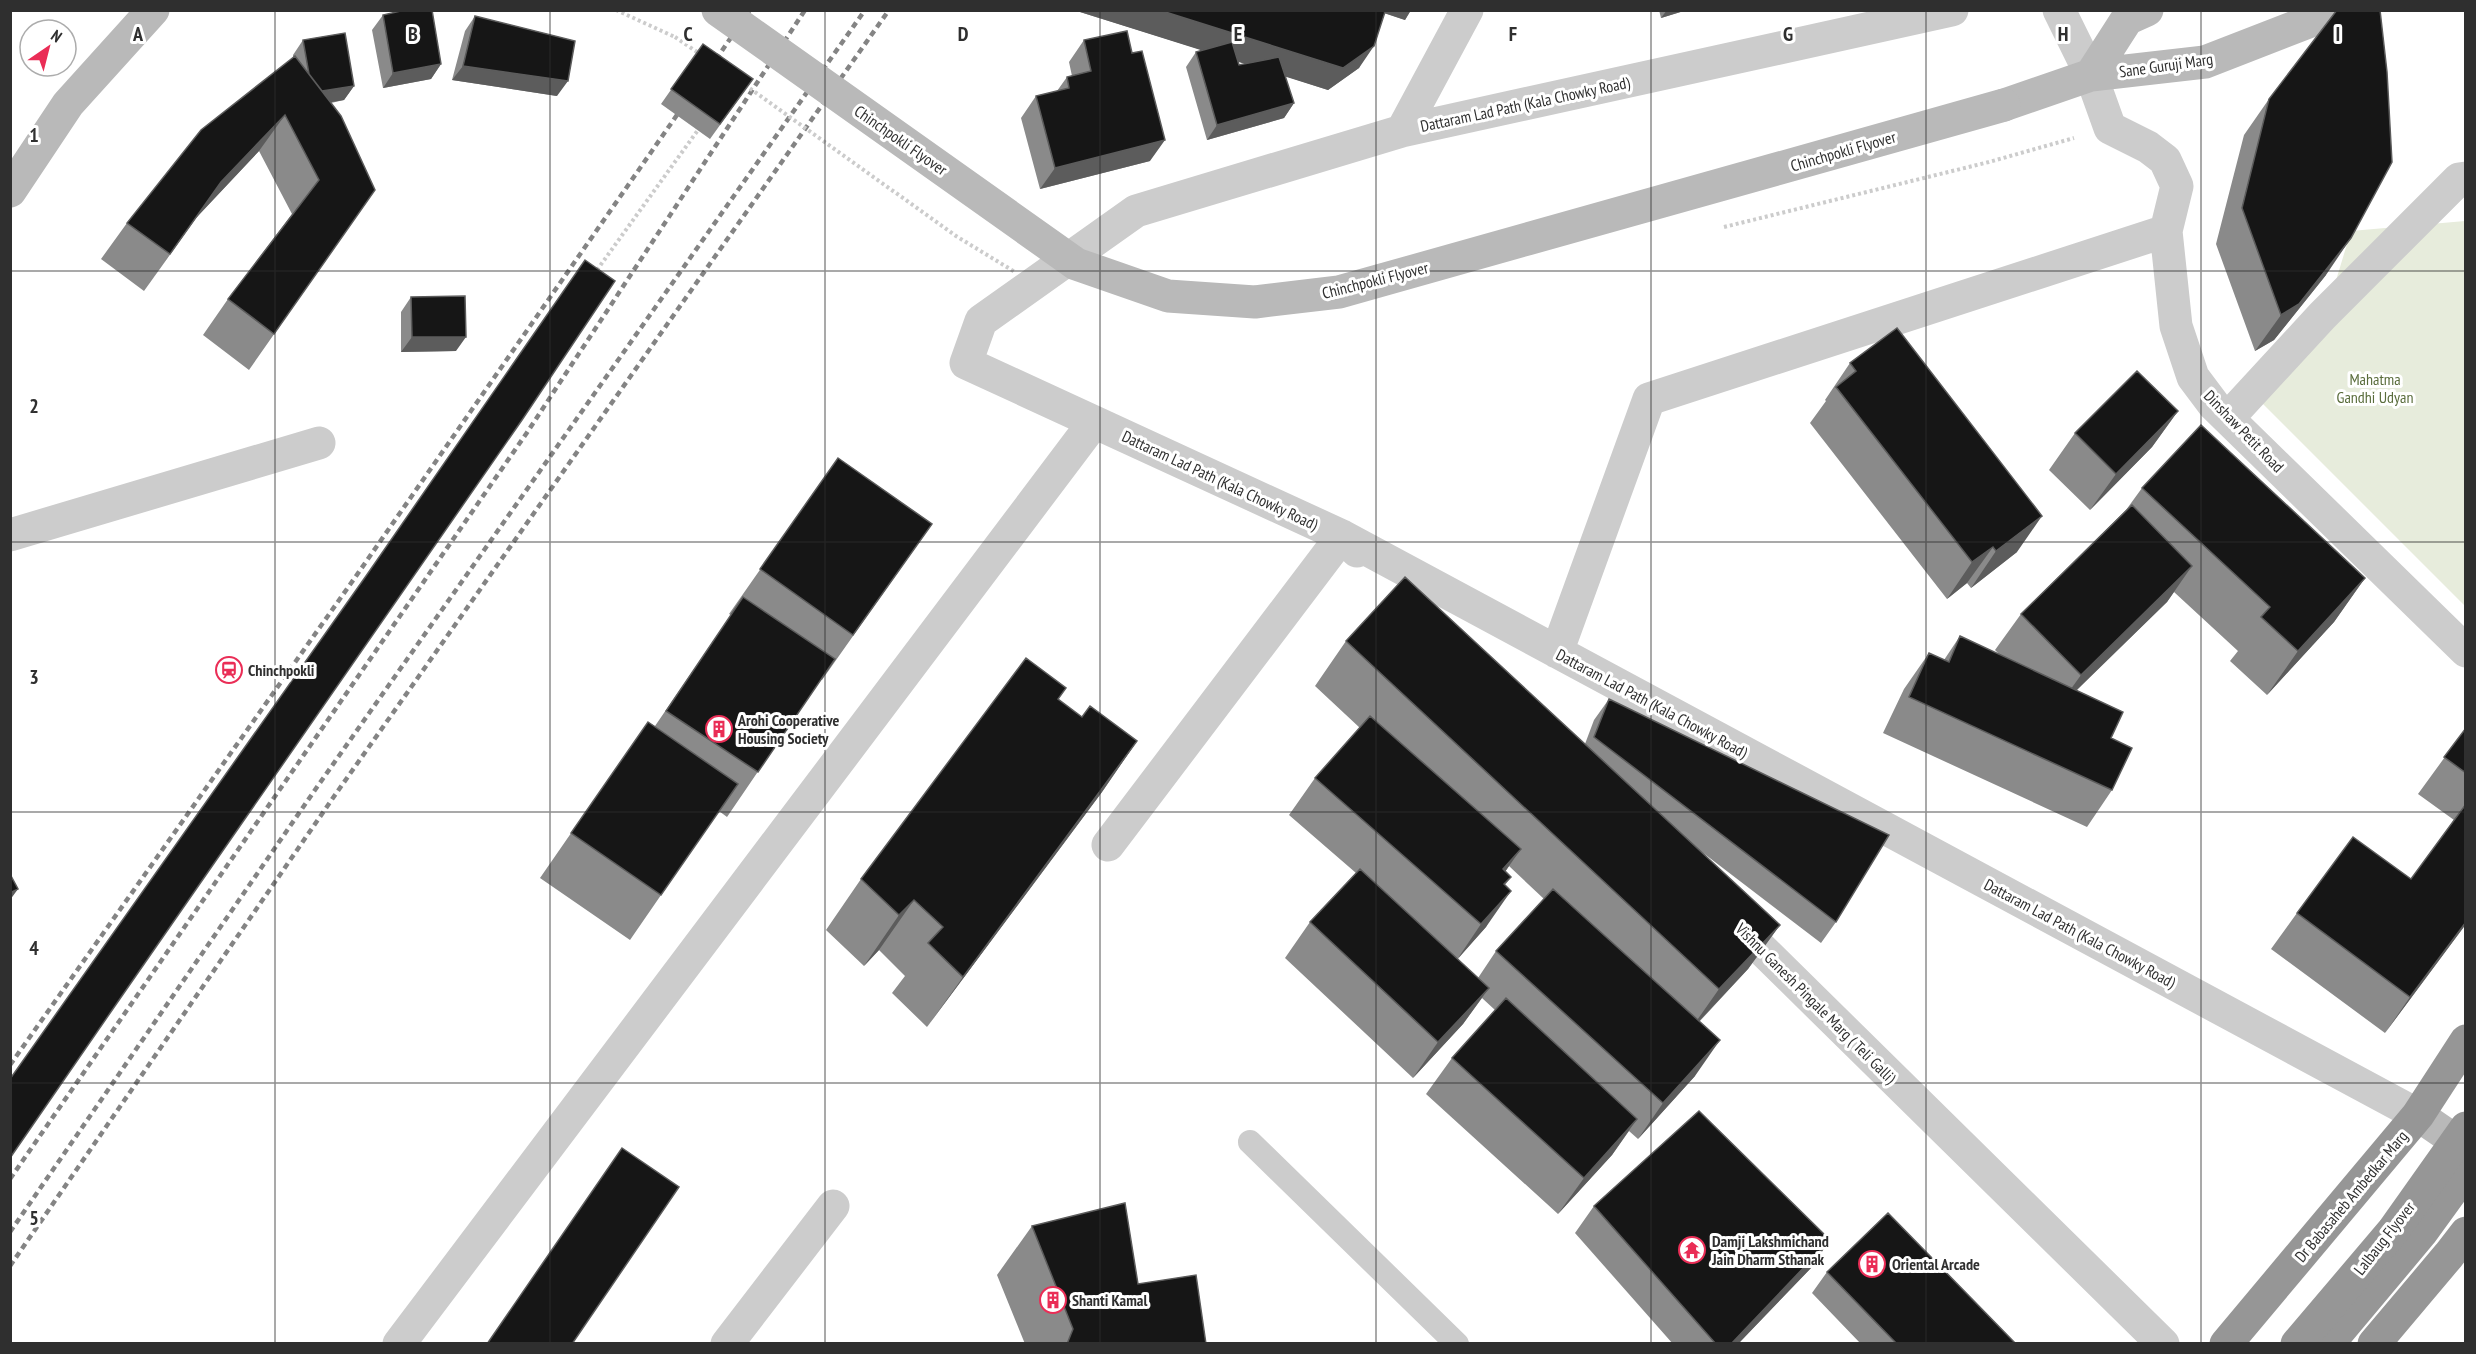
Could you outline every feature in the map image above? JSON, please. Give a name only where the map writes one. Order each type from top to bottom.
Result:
[{"type":"highway","name":"Dr Babasaheb Ambedkar Marg","points":[[2226,1344],[2418,1115],[2466,1041]]},
{"type":"highway","name":"Lalbaug Flyover","points":[[2297,1344],[2393,1231],[2466,1128]]},
{"type":"highway","name":"Lalbaug Flyover","points":[[2328,1344],[2421,1233],[2466,1171]]},
{"type":"highway","points":[[2374,1344],[2466,1233]]},
{"type":"main road","points":[[10,191],[68,104],[153,10]]},
{"type":"main road","name":"Chinchpokli Flyover","points":[[718,10],[1076,264],[1168,296],[1255,302],[1339,292],[2004,105],[2091,75]]},
{"type":"main road","points":[[2091,75],[2127,19],[2147,10]]},
{"type":"main road","name":"Sane Guruji Marg","points":[[2091,75],[2205,62],[2339,10]]},
{"type":"main road","points":[[2418,1115],[2466,1148]]},
{"type":"street","points":[[1402,131],[1467,10]]},
{"type":"street","name":"Dattaram Lad Path (Kala Chowky Road)","points":[[1952,10],[1402,131],[1136,211],[981,321],[966,363],[1342,536],[2418,1115]]},
{"type":"street","points":[[2059,10],[2091,75]]},
{"type":"street","name":"Dinshaw Petit Road","points":[[2091,75],[2110,128],[2148,147],[2165,160],[2177,186],[2166,231],[2176,326],[2193,377],[2214,405],[2465,647]]},
{"type":"street","points":[[2228,418],[2322,316],[2458,180],[2466,178]]},
{"type":"street","points":[[1557,652],[1649,399],[2166,231]]},
{"type":"street","points":[[399,1344],[1094,422]]},
{"type":"street","points":[[10,534],[319,443]]},
{"type":"street","points":[[1108,845],[1342,536],[1419,612]]},
{"type":"street","name":"Vishnu Ganesh Pingale Marg ( Teli Galli)","points":[[1710,898],[2163,1344]]},
{"type":"street","points":[[727,1344],[832,1206]]},
{"type":"lane","points":[[1250,1142],[1457,1344]]},
{"type":"path","points":[[616,10],[675,37],[701,55]]},
{"type":"path","points":[[744,85],[956,236],[1017,273]]},
{"type":"path","points":[[597,270],[698,130]]},
{"type":"green space","name":"Mahatma Gandhi Udyan","points":[[2465,221],[2466,603],[2464,605],[2248,389],[2327,310],[2351,231]]},
{"type":"building","points":[[405,10],[432,10],[441,64],[393,73],[383,15]]},
{"type":"building","points":[[1159,10],[1381,10],[1385,12],[1374,46],[1343,68]]},
{"type":"building","points":[[2337,10],[2380,10],[2387,72],[2392,162],[2351,238],[2299,304],[2281,315],[2242,208],[2269,99]]},
{"type":"building","points":[[475,16],[575,41],[568,81],[463,66]]},
{"type":"building","points":[[1127,31],[1132,53],[1142,51],[1165,140],[1055,168],[1036,96],[1069,88],[1067,77],[1091,71],[1084,40]]},
{"type":"building","points":[[345,33],[354,86],[322,91],[309,74],[303,40]]},
{"type":"building","points":[[1232,42],[1239,65],[1279,57],[1294,103],[1217,125],[1196,52]]},
{"type":"building","points":[[703,44],[753,79],[720,124],[671,89]]},
{"type":"building","points":[[295,56],[341,116],[375,190],[274,334],[228,299],[319,180],[285,115],[221,182],[170,254],[127,223],[201,130]]},
{"type":"building","points":[[585,260],[615,281],[522,420],[10,1158],[10,1079],[366,576]]},
{"type":"building","points":[[465,296],[466,337],[412,337],[411,297]]},
{"type":"building","points":[[1897,328],[2042,516],[1996,551],[1993,547],[1972,562],[1836,387],[1856,371],[1850,363]]},
{"type":"building","points":[[2137,371],[2178,411],[2116,474],[2075,433]]},
{"type":"building","points":[[2201,425],[2365,578],[2298,651],[2261,617],[2270,607],[2142,488]]},
{"type":"building","points":[[838,458],[932,524],[853,635],[760,569]]},
{"type":"building","points":[[2132,505],[2192,566],[2081,675],[2021,614]]},
{"type":"building","points":[[1405,577],[1780,925],[1719,989],[1346,641]]},
{"type":"building","points":[[743,597],[835,659],[758,772],[666,711]]},
{"type":"building","points":[[1960,636],[2123,712],[2111,738],[2132,748],[2112,790],[1909,697],[1929,653],[1949,662]]},
{"type":"building","points":[[1026,658],[1066,688],[1058,699],[1082,717],[1090,706],[1137,741],[963,977],[928,943],[943,927],[914,900],[899,915],[861,879]]},
{"type":"building","points":[[1609,699],[1889,835],[1836,922],[1594,737]]},
{"type":"building","points":[[1370,716],[1521,849],[1503,869],[1511,877],[1504,884],[1511,891],[1481,924],[1315,778]]},
{"type":"building","points":[[648,722],[738,784],[661,895],[571,833]]},
{"type":"building","points":[[2466,728],[2466,773],[2444,757]]},
{"type":"building","points":[[2466,804],[2466,922],[2410,997],[2297,913],[2353,837],[2411,879]]},
{"type":"building","points":[[1360,869],[1489,988],[1438,1042],[1310,922]]},
{"type":"building","points":[[10,874],[18,889],[10,893]]},
{"type":"building","points":[[1553,889],[1720,1040],[1663,1103],[1496,951]]},
{"type":"building","points":[[1506,998],[1637,1119],[1584,1178],[1452,1058]]},
{"type":"building","name":"Damji Lakshmichand Jain Dharm Sthanak","points":[[1699,1111],[1830,1240],[1731,1344],[1716,1344],[1594,1206]]},
{"type":"building","points":[[622,1148],[679,1187],[572,1344],[487,1344]]},
{"type":"building","points":[[1125,1203],[1138,1284],[1196,1275],[1206,1344],[1067,1344],[1073,1329],[1032,1226]]},
{"type":"building","name":"Oriental Arcade","points":[[1888,1213],[2016,1344],[1897,1344],[1827,1272]]},
{"type":"railway","points":[[710,68],[750,10]]},
{"type":"railway","points":[[10,1179],[526,434],[805,10]]},
{"type":"railway","points":[[10,1232],[317,787],[865,10]]},
{"type":"railway","points":[[10,1266],[335,795],[889,10]]},
{"type":"railway","points":[[10,1065],[354,579],[686,102]]},
{"type":"place","name":"Chinchpokli","points":[[229,670]]},
{"type":"place","name":"Arohi Cooperative Housing Society","points":[[719,729]]},
{"type":"place","name":"Damji Lakshmichand Jain Dharm Sthanak","points":[[1692,1250]]},
{"type":"place","name":"Oriental Arcade","points":[[1872,1264]]},
{"type":"place","name":"Shanti Kamal","points":[[1053,1300]]}]
